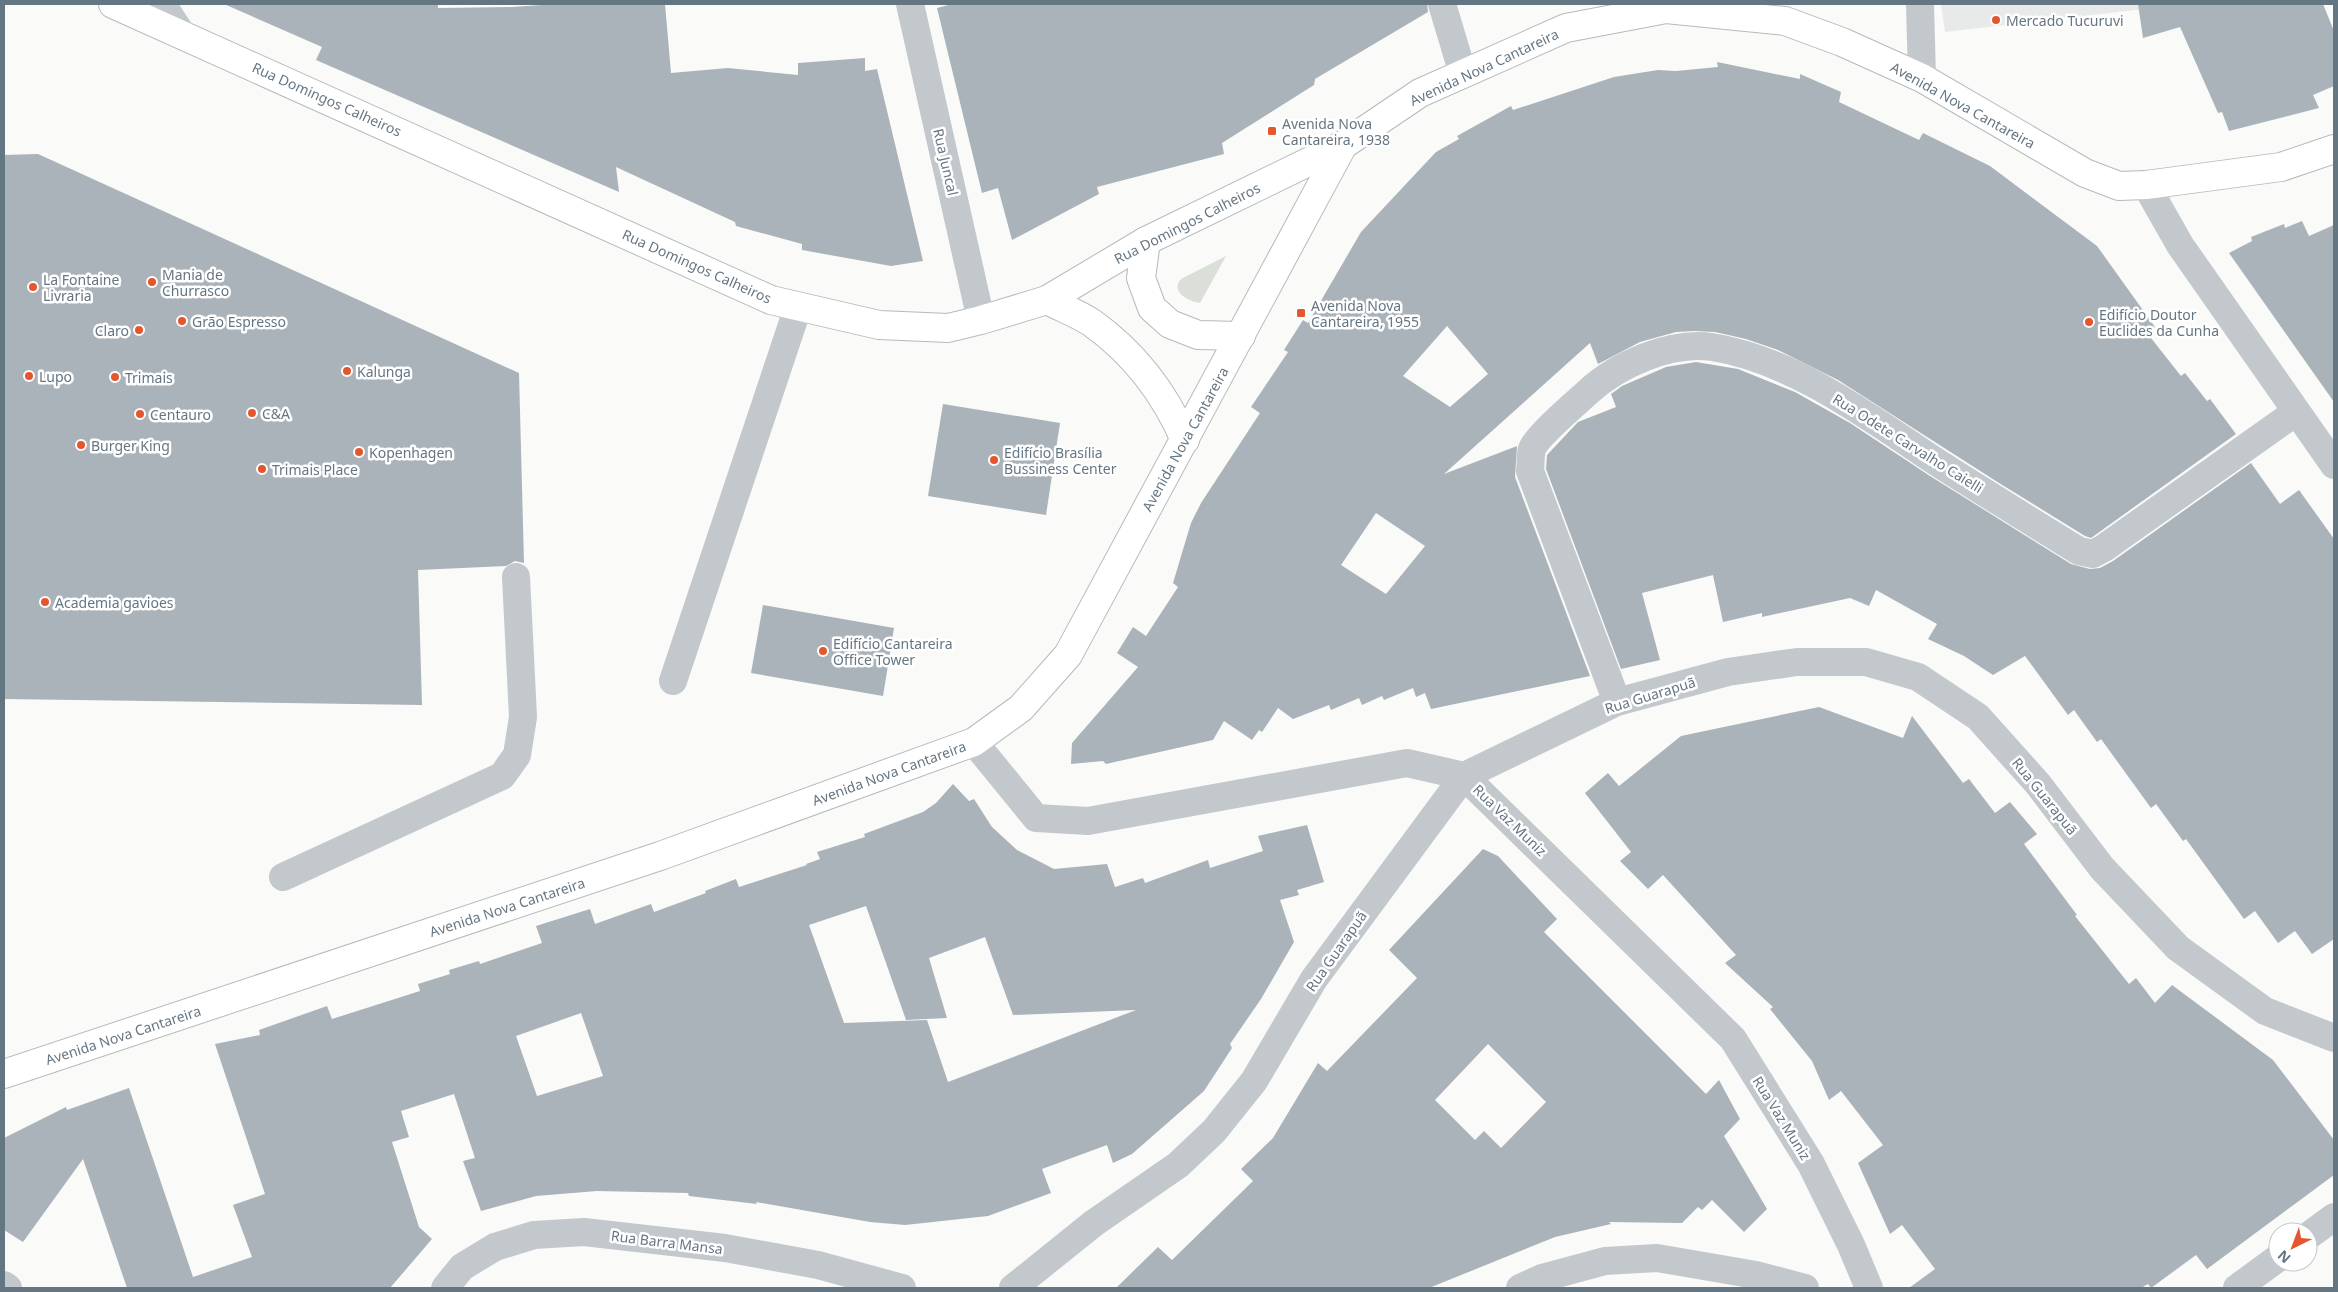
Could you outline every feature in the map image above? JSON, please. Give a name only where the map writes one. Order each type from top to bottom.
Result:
[{"type":"main road","name":"Rua Domingos Calheiros","points":[[113,4],[771,300],[879,325],[948,328],[1047,300],[1146,241],[1344,145]]},
{"type":"main road","name":"Avenida Nova Cantareira","points":[[4,1074],[660,856],[974,742],[1022,708],[1068,655],[1344,145],[1420,93],[1566,28],[1666,9],[1785,21],[1842,42],[1922,78],[2085,173],[2119,186],[2146,185],[2281,167],[2334,149]]},
{"type":"main road","points":[[1146,241],[1141,278],[1152,308],[1170,324],[1198,335],[1241,336]]},
{"type":"main road","points":[[1047,300],[1091,322],[1124,349],[1160,392],[1172,410],[1185,440]]},
{"type":"street","points":[[162,4],[181,33]]},
{"type":"street","name":"Rua Juncal","points":[[910,4],[981,320]]},
{"type":"street","points":[[1442,4],[1463,74]]},
{"type":"street","points":[[1920,4],[1922,78]]},
{"type":"street","points":[[2146,185],[2180,245],[2334,465]]},
{"type":"street","points":[[673,681],[798,307]]},
{"type":"street","name":"Rua Odete Carvalho Caielli","points":[[1618,702],[1530,471],[1532,448],[1554,423],[1598,383],[1631,362],[1681,348],[1710,347],[1744,355],[1785,371],[1857,408],[1939,463],[2079,551],[2093,554],[2296,412]]},
{"type":"street","points":[[283,876],[502,776],[517,754],[523,717],[516,577]]},
{"type":"street","name":"Rua Guarapuã","points":[[1013,1288],[1094,1222],[1178,1165],[1214,1131],[1254,1082],[1314,979],[1464,776],[1618,702],[1728,672],[1797,662],[1866,662],[1918,677],[1978,717],[2038,784],[2102,868],[2178,948],[2265,1011],[2334,1038]]},
{"type":"street","name":"Rua Vaz Muniz","points":[[974,742],[1036,818],[1088,821],[1406,763],[1464,776],[1733,1039],[1811,1164],[1851,1245],[1868,1288]]},
{"type":"street","points":[[2318,1229],[2334,1217]]},
{"type":"street","name":"Rua Barra Mansa","points":[[445,1288],[462,1267],[494,1247],[534,1235],[584,1232],[734,1250],[818,1265],[902,1288]]},
{"type":"street","points":[[1520,1288],[1542,1278],[1605,1261],[1657,1258],[1756,1275],[1806,1288]]},
{"type":"street","points":[[2237,1288],[2268,1265]]},
{"type":"street","points":[[4,1286],[8,1288]]},
{"type":"shaded area","name":"Mercado Tucuruvi","points":[[1941,4],[2151,4],[2153,8],[1945,32]]},
{"type":"shaded area","points":[[1226,256],[1200,303],[1186,298],[1179,292],[1178,284],[1181,279]]},
{"type":"building","points":[[224,4],[438,4],[438,8],[557,4],[665,4],[671,73],[728,68],[798,75],[798,63],[865,58],[865,71],[877,69],[923,261],[891,266],[802,250],[802,244],[736,226],[735,222],[616,167],[619,192],[316,60],[322,47]]},
{"type":"building","points":[[952,4],[1427,4],[1428,12],[1315,79],[1314,85],[1222,143],[1224,154],[1097,187],[1099,194],[1012,240],[998,188],[982,193],[937,8]]},
{"type":"building","points":[[2138,4],[2323,4],[2334,31],[2334,86],[2313,95],[2319,108],[2229,131],[2222,112],[2218,113],[2180,27],[2143,38]]},
{"type":"building","points":[[1717,62],[1800,79],[1800,74],[1841,92],[1839,102],[1919,140],[1923,133],[1990,166],[2097,246],[2155,327],[2147,333],[2181,376],[2185,373],[2207,401],[2210,399],[2236,434],[2091,538],[1999,483],[1838,380],[1778,350],[1746,339],[1715,332],[1676,332],[1640,342],[1598,364],[1590,343],[1444,474],[1517,446],[1515,477],[1590,676],[1431,709],[1425,693],[1416,697],[1413,688],[1384,700],[1382,696],[1362,705],[1359,698],[1331,710],[1329,705],[1293,719],[1278,708],[1262,732],[1259,730],[1252,740],[1224,721],[1213,740],[1106,764],[1103,761],[1071,764],[1072,743],[1138,667],[1117,653],[1133,627],[1146,636],[1178,587],[1173,583],[1191,523],[1201,503],[1260,413],[1251,407],[1288,352],[1284,350],[1303,320],[1308,323],[1361,232],[1436,152],[1459,139],[1457,136],[1511,106],[1513,110],[1614,77],[1658,70],[1676,71],[1718,67]],"holes":[[[1447,326],[1488,374],[1450,407],[1403,376]],[[1376,513],[1425,546],[1386,594],[1341,565]]]},
{"type":"building","name":"Trimais Place","points":[[38,154],[519,373],[524,563],[515,561],[506,566],[418,570],[422,705],[4,699],[4,155]]},
{"type":"building","points":[[2302,221],[2309,236],[2334,225],[2334,402],[2229,253],[2252,241],[2251,237],[2284,224],[2285,228]]},
{"type":"building","points":[[1696,362],[1738,369],[1795,392],[1850,423],[1930,476],[2071,564],[2090,569],[2100,568],[2113,561],[2251,463],[2280,504],[2299,490],[2334,539],[2334,939],[2312,954],[2295,931],[2278,943],[2255,911],[2244,919],[2186,839],[2183,841],[2156,804],[2151,808],[2101,739],[2097,742],[2074,710],[2068,715],[2025,656],[1993,675],[1964,656],[1928,639],[1937,624],[1876,590],[1869,606],[1850,598],[1762,617],[1762,613],[1723,622],[1713,575],[1642,593],[1660,660],[1621,669],[1546,469],[1547,455],[1578,422],[1616,407],[1611,394],[1622,386],[1666,367]]},
{"type":"building","name":"Edifício Brasília Bussiness Center","points":[[943,404],[1060,423],[1046,515],[928,496]]},
{"type":"building","name":"Edifício Cantareira Office Tower","points":[[763,605],[894,628],[883,696],[751,673]]},
{"type":"building","points":[[1819,707],[1903,738],[1912,716],[1963,783],[1969,779],[1995,813],[2010,802],[2037,834],[2024,844],[2077,915],[2075,916],[2129,984],[2136,978],[2155,1003],[2172,985],[2273,1060],[2334,1140],[2334,1175],[2207,1269],[2196,1255],[2151,1288],[2148,1284],[2141,1288],[1909,1288],[1935,1269],[1902,1225],[1890,1234],[1858,1163],[1883,1145],[1841,1091],[1829,1100],[1812,1061],[1770,1009],[1773,1007],[1725,963],[1736,955],[1663,875],[1648,889],[1620,861],[1631,852],[1585,793],[1608,773],[1619,786],[1681,736]]},
{"type":"building","points":[[953,784],[969,801],[974,799],[992,827],[1017,850],[1054,869],[1107,864],[1115,887],[1143,878],[1145,883],[1208,860],[1210,868],[1263,851],[1258,836],[1307,825],[1324,882],[1297,890],[1299,895],[1280,900],[1294,942],[1261,999],[1230,1044],[1232,1048],[1204,1091],[1132,1154],[1113,1163],[1107,1145],[1042,1169],[1051,1193],[988,1216],[905,1225],[870,1222],[756,1202],[757,1204],[689,1196],[688,1193],[597,1191],[536,1196],[481,1211],[463,1161],[475,1158],[454,1094],[401,1111],[409,1137],[392,1142],[419,1227],[432,1239],[390,1288],[127,1288],[83,1159],[23,1242],[4,1230],[4,1138],[66,1107],[67,1110],[129,1088],[193,1277],[252,1257],[233,1205],[265,1194],[215,1044],[260,1035],[259,1030],[327,1006],[332,1019],[420,991],[418,984],[450,974],[449,970],[479,961],[480,964],[542,943],[536,926],[590,909],[595,924],[651,904],[654,912],[706,893],[705,891],[736,879],[739,887],[807,865],[820,859],[817,852],[865,837],[864,834],[923,812],[936,803]],"holes":[[[866,906],[906,1020],[947,1018],[929,958],[985,937],[1013,1015],[1136,1010],[948,1082],[927,1020],[844,1023],[809,925]],[[581,1013],[603,1076],[537,1096],[516,1036]]]},
{"type":"building","points":[[1483,849],[1498,856],[1557,919],[1544,932],[1706,1094],[1719,1080],[1740,1119],[1724,1136],[1767,1209],[1744,1232],[1712,1200],[1702,1210],[1698,1207],[1682,1223],[1609,1222],[1611,1224],[1555,1237],[1429,1288],[1116,1288],[1158,1247],[1172,1260],[1253,1181],[1241,1169],[1273,1138],[1318,1063],[1327,1071],[1417,978],[1389,950]],"holes":[[[1488,1044],[1546,1102],[1501,1148],[1484,1131],[1475,1140],[1435,1100]]]},
{"type":"place","name":"Mercado Tucuruvi","points":[[1996,20]]},
{"type":"place","name":"Avenida Nova Cantareira, 1938","points":[[1272,131]]},
{"type":"place","name":"Mania de Churrasco","points":[[152,282]]},
{"type":"place","name":"La Fontaine Livraria","points":[[33,287]]},
{"type":"place","name":"Avenida Nova Cantareira, 1955","points":[[1301,313]]},
{"type":"place","name":"Grão Espresso","points":[[182,321]]},
{"type":"place","name":"Edifício Doutor Euclides da Cunha","points":[[2089,322]]},
{"type":"place","name":"Claro","points":[[139,330]]},
{"type":"place","name":"Kalunga","points":[[347,371]]},
{"type":"place","name":"Lupo","points":[[29,376]]},
{"type":"place","name":"Trimais","points":[[115,377]]},
{"type":"place","name":"C&A","points":[[252,413]]},
{"type":"place","name":"Centauro","points":[[140,414]]},
{"type":"place","name":"Burger King","points":[[81,445]]},
{"type":"place","name":"Kopenhagen","points":[[359,452]]},
{"type":"place","name":"Edifício Brasília Bussiness Center","points":[[994,460]]},
{"type":"place","name":"Trimais Place","points":[[262,469]]},
{"type":"place","name":"Academia gavioes","points":[[45,602]]},
{"type":"place","name":"Edifício Cantareira Office Tower","points":[[823,651]]}]
